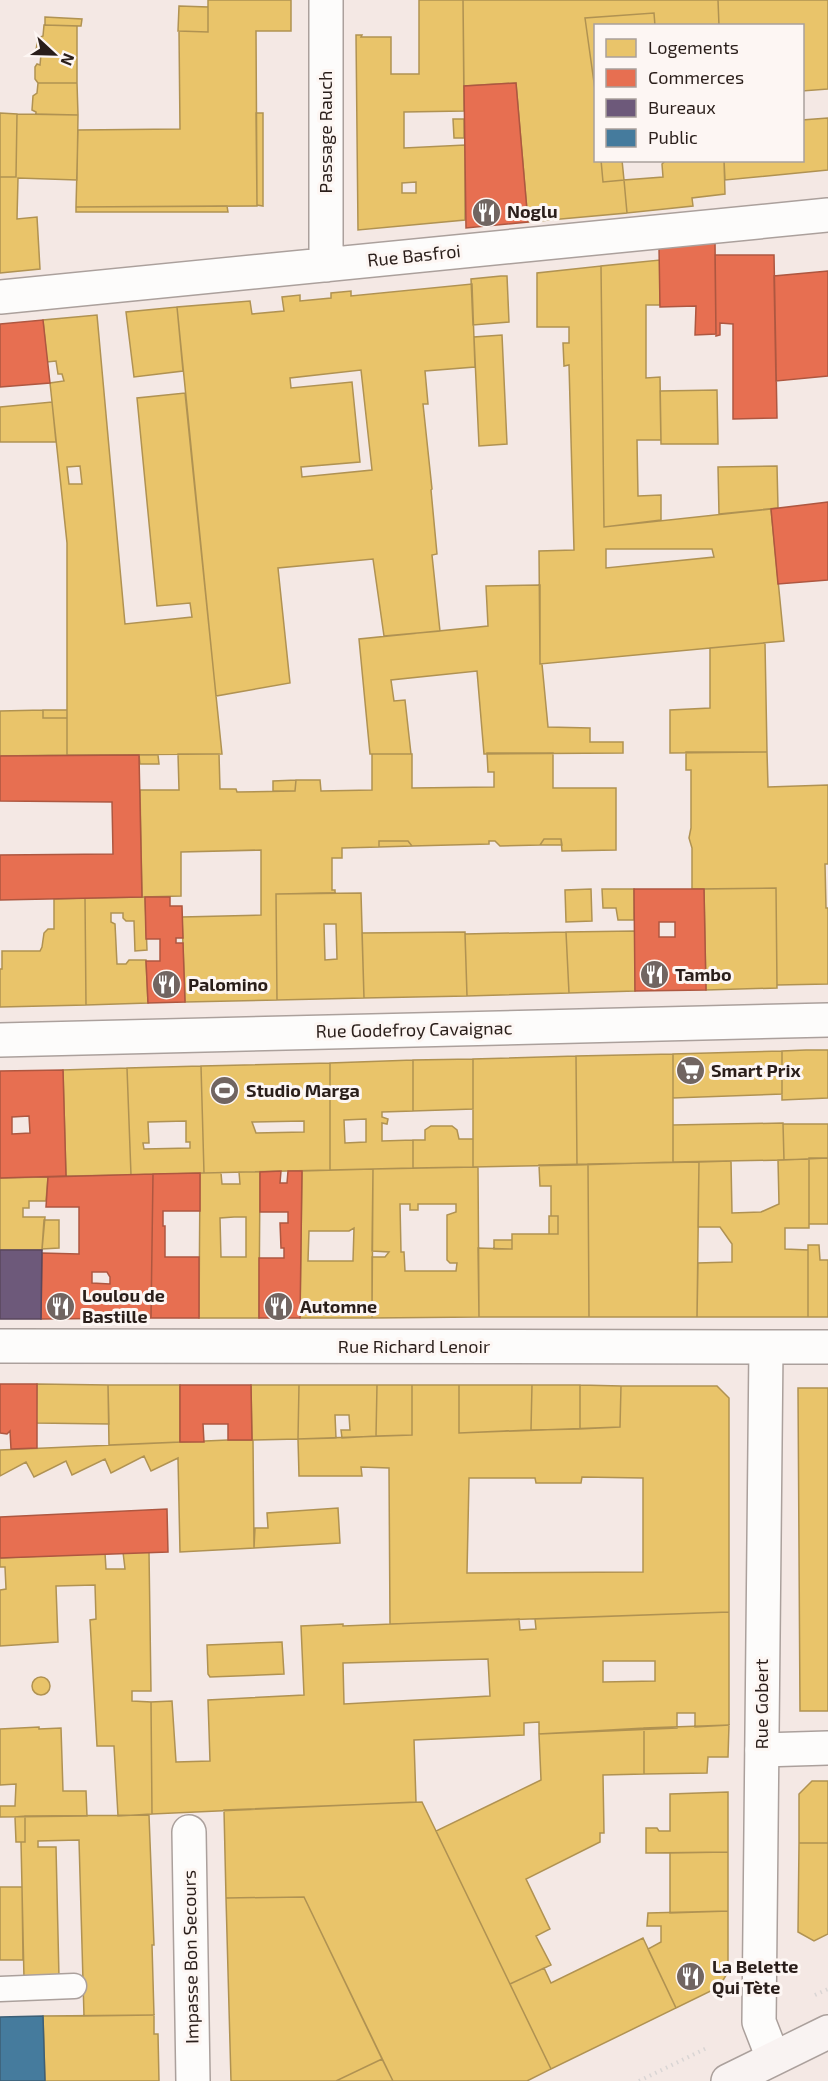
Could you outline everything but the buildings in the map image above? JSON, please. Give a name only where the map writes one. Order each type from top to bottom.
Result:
[{"type":"main road","points":[[728,2081],[828,2032]]},
{"type":"street","name":"Passage Rauch","points":[[326,0],[326,265]]},
{"type":"street","name":"Rue Basfroi","points":[[0,297],[828,215]]},
{"type":"street","name":"Rue Godefroy Cavaignac","points":[[0,1040],[828,1020]]},
{"type":"street","name":"Rue Richard Lenoir","points":[[0,1346],[828,1347]]},
{"type":"street","name":"Rue Gobert","points":[[766,1347],[759,2022],[773,2058]]},
{"type":"street","points":[[762,1750],[828,1748]]},
{"type":"street","name":"Impasse Bon Secours","points":[[189,1832],[194,2081]]},
{"type":"lane","points":[[0,1989],[74,1986]]},
{"type":"place","name":"Noglu","points":[[486,212]]},
{"type":"place","name":"Tambo","points":[[654,975]]},
{"type":"place","name":"Palomino","points":[[167,985]]},
{"type":"place","name":"Smart Prix","points":[[690,1071]]},
{"type":"place","name":"Studio Marga","points":[[225,1091]]},
{"type":"place","name":"Loulou de Bastille","points":[[61,1306]]},
{"type":"place","name":"Automne","points":[[279,1307]]},
{"type":"place","name":"La Belette Qui Tète","points":[[691,1977]]}]
